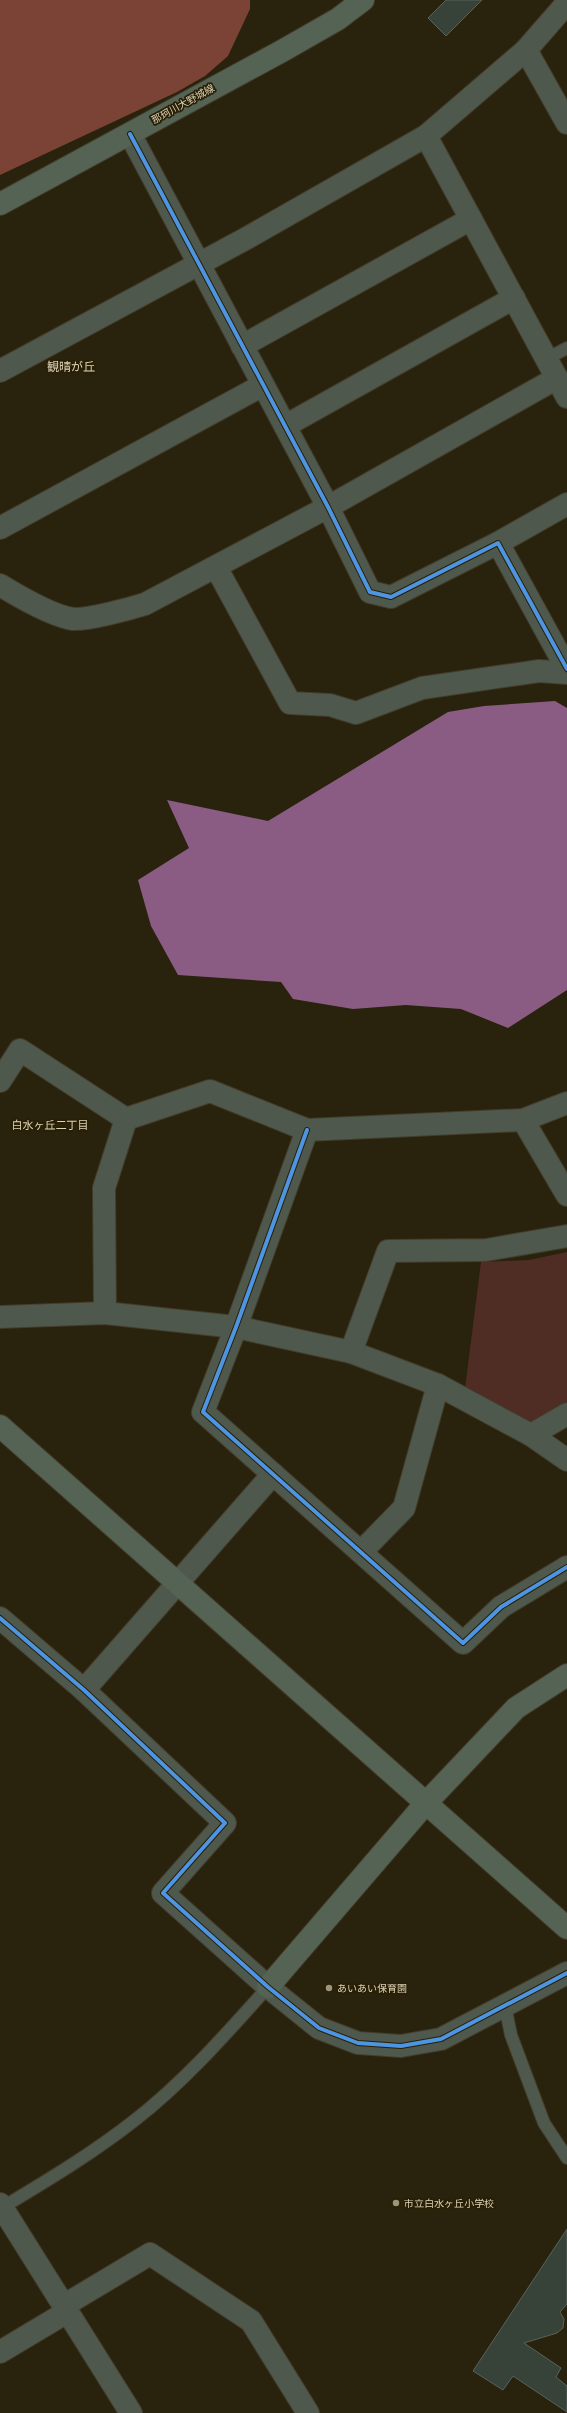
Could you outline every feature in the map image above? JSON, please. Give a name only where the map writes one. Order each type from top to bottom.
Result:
[{"type":"street","name":"那珂川大野城線","points":[[0,204],[310,35],[338,19],[363,0]]},
{"type":"street","points":[[0,371],[247,238],[426,136],[526,50],[567,3]]},
{"type":"street","points":[[526,50],[567,123]]},
{"type":"street","points":[[130,134],[328,508],[370,592],[391,597],[498,543],[567,504]]},
{"type":"street","points":[[0,585],[30,603],[73,619],[120,611],[145,604],[562,388],[426,136]]},
{"type":"street","points":[[242,346],[471,219]]},
{"type":"street","points":[[285,426],[514,298]]},
{"type":"street","points":[[0,528],[263,385]]},
{"type":"street","points":[[498,543],[567,669]]},
{"type":"street","points":[[216,567],[290,703],[330,705],[356,712],[422,688],[539,671],[567,673]]},
{"type":"street","points":[[0,1081],[20,1050],[126,1119]]},
{"type":"street","points":[[126,1119],[210,1091],[307,1130],[523,1120],[567,1103]]},
{"type":"street","points":[[105,1313],[104,1188],[126,1119]]},
{"type":"street","points":[[523,1120],[567,1195]]},
{"type":"street","points":[[307,1130],[236,1327],[203,1412],[464,1643],[501,1607],[567,1567]]},
{"type":"street","points":[[351,1352],[388,1252],[486,1250],[567,1236]]},
{"type":"street","points":[[0,1317],[105,1313],[236,1327],[351,1352],[438,1385],[531,1435],[567,1460]]},
{"type":"street","points":[[361,1552],[404,1508],[438,1385]]},
{"type":"street","points":[[531,1435],[567,1414]]},
{"type":"street","points":[[0,1426],[567,1928]]},
{"type":"street","points":[[84,1690],[273,1474]]},
{"type":"street","points":[[0,1618],[84,1690],[225,1823],[163,1893],[268,1987],[319,2028],[358,2043],[401,2046],[441,2040],[567,1973]]},
{"type":"street","points":[[268,1987],[426,1803],[516,1708],[567,1675]]},
{"type":"street","points":[[1,2206],[131,2413]]},
{"type":"street","points":[[0,2352],[150,2254],[251,2322],[308,2413]]},
{"type":"lane","points":[[546,359],[567,348]]},
{"type":"lane","points":[[1,2206],[69,2168],[135,2120],[202,2060],[268,1987]]},
{"type":"lane","points":[[505,2006],[512,2035],[544,2123],[567,2158]]},
{"type":"shaded area","points":[[0,0],[250,0],[250,9],[228,56],[205,76],[177,92],[0,175]]},
{"type":"shaded area","points":[[555,701],[567,708],[567,990],[508,1028],[461,1009],[406,1005],[353,1009],[293,999],[281,982],[178,975],[151,926],[138,880],[189,848],[167,800],[268,821],[448,712],[484,706]]},
{"type":"shaded area","points":[[567,1252],[567,1402],[530,1424],[465,1389],[481,1262],[529,1260]]},
{"type":"building","points":[[446,0],[482,0],[446,36],[428,18]]},
{"type":"building","points":[[567,2229],[567,2304],[560,2312],[564,2319],[563,2328],[557,2333],[524,2343],[561,2368],[556,2377],[567,2386],[567,2412],[513,2376],[503,2390],[473,2371]]},
{"type":"cycle path","points":[[130,134],[328,507],[370,592],[391,597],[498,543],[567,669]]},
{"type":"cycle path","points":[[307,1130],[236,1327],[203,1412],[463,1643],[501,1607],[567,1567]]},
{"type":"cycle path","points":[[0,1618],[84,1690],[225,1823],[163,1893],[268,1987],[319,2028],[358,2043],[401,2046],[441,2039],[567,1973]]},
{"type":"place","name":"あいあい保育園","points":[[329,1988]]},
{"type":"place","name":"市立白水ヶ丘小学校","points":[[396,2203]]},
{"type":"district","name":"観晴が丘","points":[[71,367]]},
{"type":"district","name":"白水ヶ丘二丁目","points":[[50,1125]]}]
